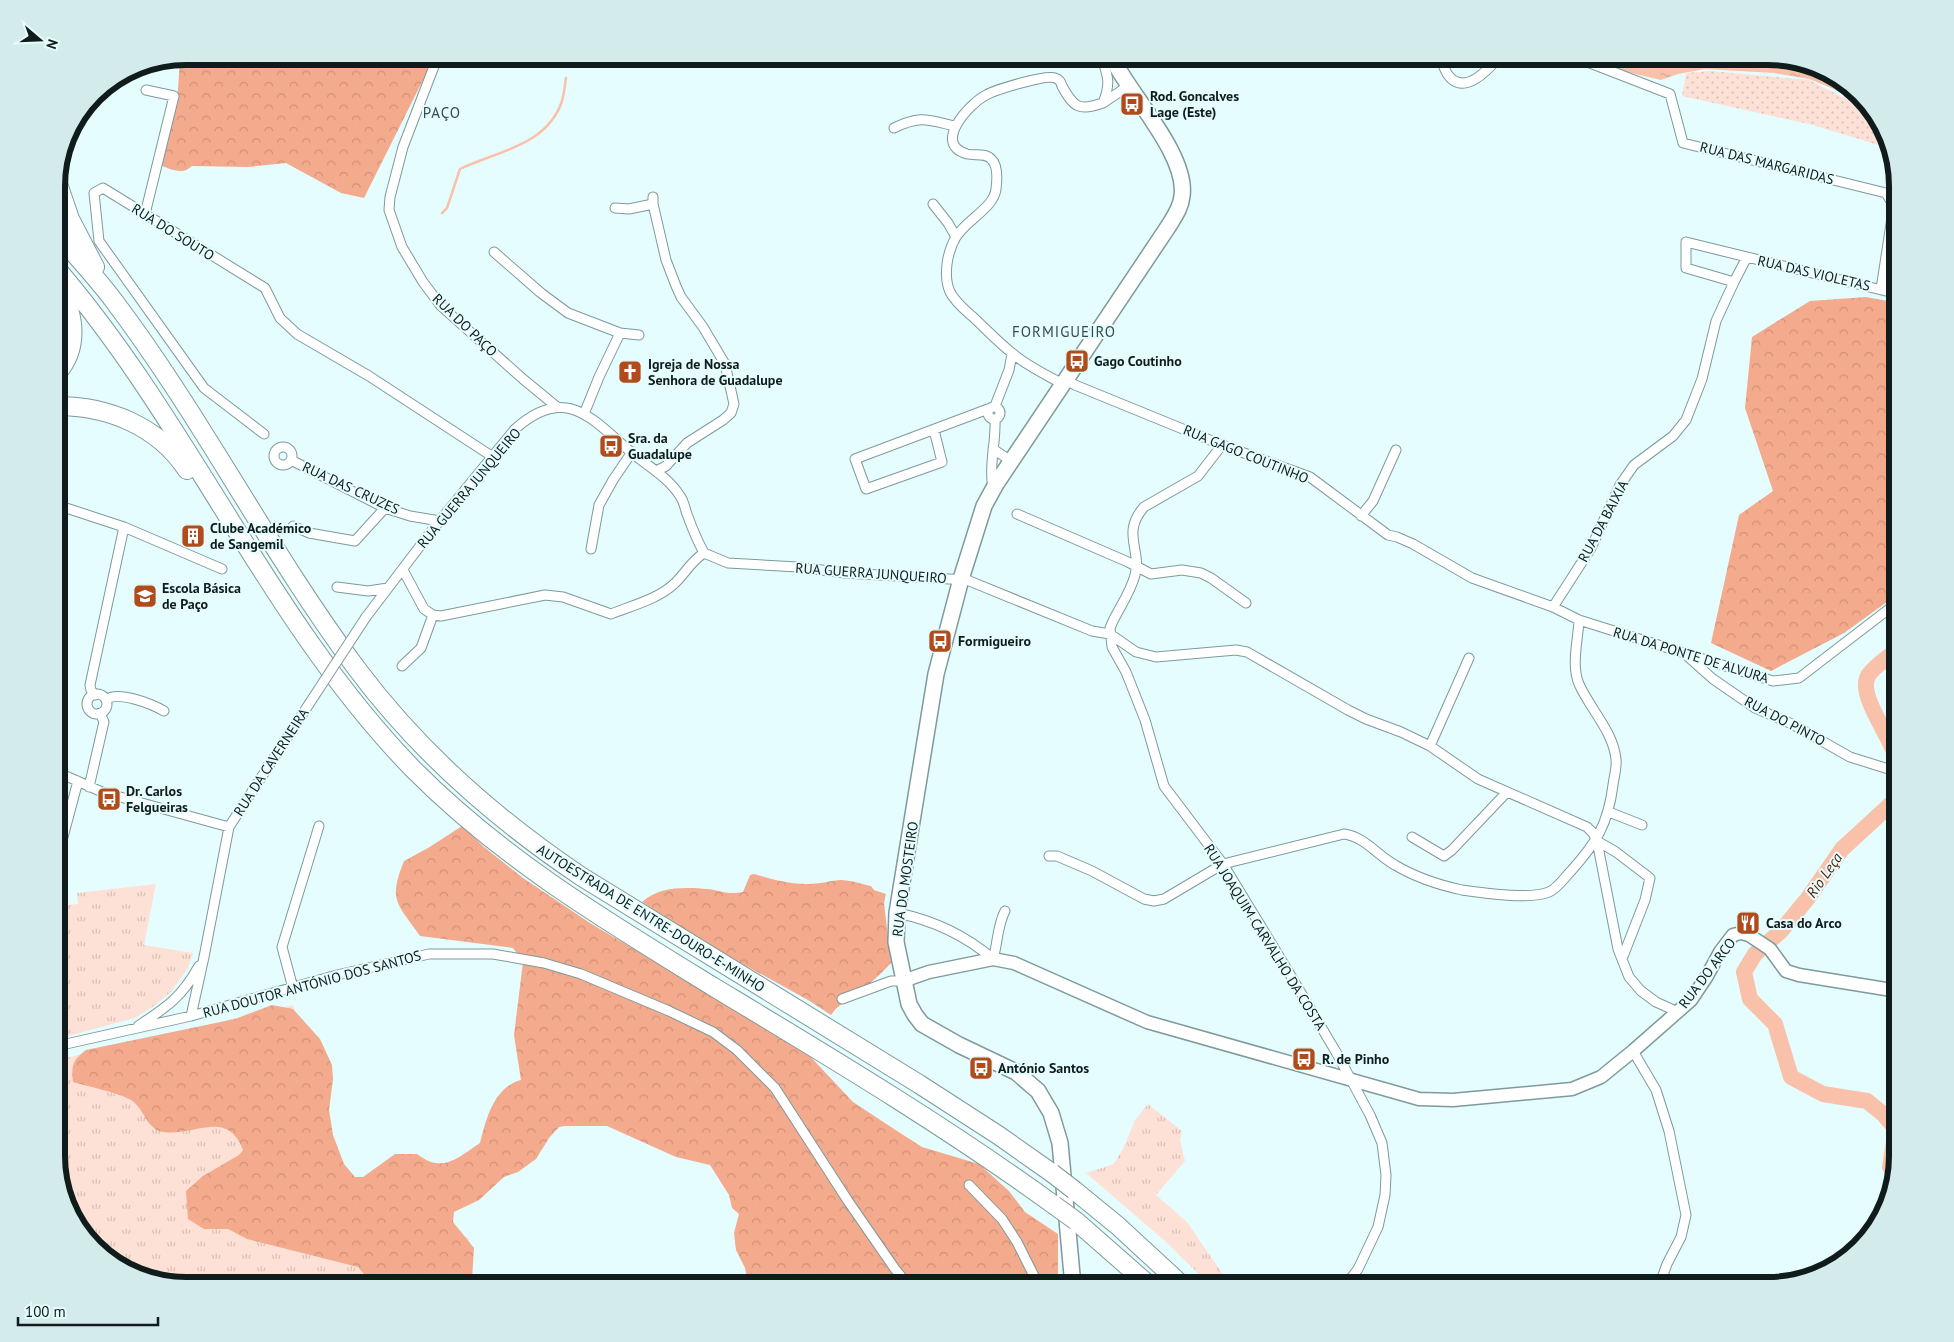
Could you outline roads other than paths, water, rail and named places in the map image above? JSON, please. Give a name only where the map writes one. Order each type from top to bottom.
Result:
[{"type":"highway","points":[[65,205],[70,219],[114,300]]},
{"type":"highway","name":"AUTOESTRADA DE ENTRE-DOURO-E-MINHO","points":[[65,244],[114,300],[168,378],[310,602],[374,690],[410,733],[448,771],[499,817],[582,877],[998,1135],[1074,1190],[1118,1226],[1173,1277]]},
{"type":"highway","name":"AUTOESTRADA DE ENTRE-DOURO-E-MINHO","points":[[65,281],[110,335],[152,396],[248,551],[318,656],[395,750],[469,822],[529,869],[575,901],[912,1108],[991,1159],[1076,1221],[1140,1277]]},
{"type":"highway","points":[[65,294],[70,308],[73,333],[65,362]]},
{"type":"highway","points":[[65,406],[105,411],[132,421],[147,430],[181,460],[211,506],[222,508]]},
{"type":"main road","name":"RUA DO MOSTEIRO","points":[[1072,1277],[1060,1143],[1051,1113],[1038,1091],[1016,1072],[959,1045],[922,1024],[915,1015],[909,1004],[903,981],[896,942],[897,913],[936,674],[961,579],[984,506],[996,484],[1168,227],[1178,210],[1182,195],[1182,180],[1178,164],[1116,65]]},
{"type":"street","name":"RUA DO PAÇO","points":[[435,65],[404,146],[390,197],[389,210],[402,248],[422,282],[441,306],[523,379],[557,406]]},
{"type":"street","points":[[1103,103],[1109,79],[1104,65]]},
{"type":"street","points":[[1444,65],[1448,75],[1457,82],[1475,80],[1492,65]]},
{"type":"street","name":"RUA DAS MARGARIDAS","points":[[1595,65],[1670,94],[1683,143],[1886,193],[1889,198]]},
{"type":"street","points":[[933,204],[956,237],[994,198],[996,174],[992,160],[988,156],[966,154],[953,142],[955,126],[961,116],[986,95],[1047,77],[1054,77],[1060,81],[1070,101],[1079,107],[1090,107],[1103,103],[1128,86]]},
{"type":"street","points":[[145,214],[174,96],[146,90]]},
{"type":"street","points":[[894,128],[917,119],[926,119],[955,126]]},
{"type":"street","name":"RUA DO SOUTO","points":[[264,434],[204,388],[99,241],[94,193],[103,188],[265,288],[280,318],[297,334],[369,376],[494,457]]},
{"type":"street","points":[[615,208],[629,209],[653,201],[666,260],[676,286],[681,297],[704,327],[725,364],[734,404],[731,413],[724,420],[687,443],[666,466],[656,471]]},
{"type":"street","name":"RUA GAGO COUTINHO","points":[[956,237],[948,262],[947,279],[950,291],[957,301],[1012,354],[1041,372],[1222,445],[1310,477],[1388,535],[1413,544],[1472,578],[1553,607]]},
{"type":"street","name":"RUA DAS MARGARIDAS","points":[[1881,289],[1889,237]]},
{"type":"street","name":"RUA DAS VIOLETAS","points":[[1734,282],[1686,268],[1686,242],[1889,291]]},
{"type":"street","points":[[494,252],[541,293],[568,313],[620,333],[639,335]]},
{"type":"street","name":"RUA DA BAIXIA","points":[[1553,607],[1591,548],[1620,485],[1634,465],[1673,436],[1686,420],[1702,379],[1716,321],[1747,257]]},
{"type":"street","points":[[584,414],[620,333]]},
{"type":"street","points":[[996,484],[992,481],[990,465],[996,436],[995,419],[989,417],[1009,370],[1012,354]]},
{"type":"street","points":[[403,570],[424,609],[433,615],[441,616],[545,595],[563,597],[611,614],[662,592],[674,584],[696,558],[704,553],[681,496],[656,471],[609,431],[584,414],[571,408],[557,406]]},
{"type":"street","name":"RUA GUERRA JUNQUEIRO","points":[[388,588],[515,429],[537,413],[557,406]]},
{"type":"street","points":[[934,430],[942,462],[866,489],[855,459],[992,408]]},
{"type":"street","points":[[1222,445],[1198,476],[1144,507],[1138,513],[1132,534],[1136,566],[1133,581],[1113,622],[1110,634],[1136,652],[1156,657],[1236,650],[1247,652],[1348,710],[1430,746],[1478,779],[1587,827],[1593,833],[1596,841],[1618,949],[1629,977],[1641,992],[1656,1002],[1678,1012]]},
{"type":"street","points":[[993,449],[1008,466]]},
{"type":"street","points":[[1361,516],[1373,502],[1396,450]]},
{"type":"street","points":[[591,549],[599,505],[632,452]]},
{"type":"street","name":"RUA DAS CRUZES","points":[[291,460],[386,508],[410,516],[440,521]]},
{"type":"street","points":[[65,508],[124,527],[222,569]]},
{"type":"street","points":[[293,526],[314,534],[355,541],[386,508]]},
{"type":"street","points":[[1017,514],[1151,574],[1182,570],[1201,573],[1246,603]]},
{"type":"street","points":[[106,700],[101,696],[95,695],[90,685],[124,527]]},
{"type":"street","name":"RUA GUERRA JUNQUEIRO","points":[[704,553],[728,563],[845,572],[936,576],[967,580],[1092,631],[1110,634]]},
{"type":"street","points":[[337,587],[368,591],[388,588]]},
{"type":"street","name":"RUA DA CAVERNEIRA","points":[[190,1016],[204,958],[228,827],[366,617],[388,588]]},
{"type":"street","name":"RUA DA PONTE DE ALVURA","points":[[1553,607],[1579,620],[1773,682],[1799,678],[1889,609]]},
{"type":"street","points":[[402,666],[421,648],[433,615]]},
{"type":"street","points":[[1049,856],[1057,856],[1092,871],[1144,899],[1154,901],[1164,899],[1223,864],[1344,834],[1352,835],[1367,843],[1394,864],[1418,876],[1462,890],[1512,895],[1548,892],[1557,886],[1596,841],[1609,812],[1616,761],[1614,747],[1579,683],[1575,665],[1579,620]]},
{"type":"street","name":"RUA JOAQUIM CARVALHO DA COSTA","points":[[1110,634],[1112,647],[1126,672],[1150,733],[1164,786],[1223,864],[1290,975],[1370,1115],[1382,1143],[1386,1175],[1385,1195],[1378,1227],[1358,1270],[1352,1277]]},
{"type":"street","name":"RUA DO PINTO","points":[[1682,652],[1713,679],[1755,708],[1792,724],[1850,757],[1889,770]]},
{"type":"street","points":[[1430,746],[1469,658]]},
{"type":"street","points":[[95,695],[88,700],[88,707],[94,714],[100,713],[105,709],[106,700]]},
{"type":"street","points":[[106,700],[115,696],[153,704],[164,711]]},
{"type":"street","points":[[89,787],[103,726],[100,713]]},
{"type":"street","points":[[65,776],[102,792],[228,827]]},
{"type":"street","points":[[65,829],[78,781]]},
{"type":"street","points":[[1412,837],[1444,856],[1507,792]]},
{"type":"street","points":[[1609,812],[1642,825]]},
{"type":"street","points":[[292,988],[282,947],[319,826]]},
{"type":"street","points":[[1596,841],[1616,852],[1650,878],[1645,900],[1622,959]]},
{"type":"street","points":[[993,959],[1000,920],[1006,911]]},
{"type":"street","points":[[897,913],[920,918],[949,930],[978,946],[993,959]]},
{"type":"street","name":"RUA DO ARCO","points":[[1633,1051],[1691,1000],[1720,952],[1733,935],[1741,933],[1749,935],[1770,949],[1786,971],[1889,989]]},
{"type":"street","name":"RUA DOUTOR ANTÓNIO DOS SANTOS","points":[[65,1044],[190,1016],[337,975],[429,954],[492,954],[544,963],[581,974],[636,997],[713,1032],[737,1050],[775,1088],[848,1201],[902,1277]]},
{"type":"street","name":"RUA DA CAVERNEIRA","points":[[133,1029],[170,1005],[191,981],[204,958]]},
{"type":"street","points":[[842,999],[891,981],[903,981],[929,972],[993,959],[1014,963],[1147,1022],[1419,1099],[1453,1100],[1572,1089],[1601,1077],[1633,1051],[1656,1090],[1670,1131],[1686,1215],[1681,1237],[1662,1277]]},
{"type":"street","points":[[969,1184],[1002,1219],[1017,1242],[1034,1277]]},
{"type":"water","points":[[1606,65],[1784,66],[1807,71],[1821,77],[1842,90],[1856,103],[1836,90],[1809,79],[1774,73],[1705,69],[1678,74],[1661,80]]},
{"type":"waterway","points":[[442,213],[447,208],[460,169],[519,145],[533,138],[545,128],[555,116],[562,101],[566,78]]},
{"type":"waterway","name":"Rio Leça","points":[[1889,656],[1870,673],[1866,684],[1871,706],[1889,740]]},
{"type":"waterway","name":"Rio Leça","points":[[1889,806],[1842,849],[1808,898],[1781,931],[1755,954],[1744,972],[1750,999],[1775,1024],[1791,1077],[1823,1094],[1867,1101],[1889,1121]]},
{"type":"place","name":"Rod. Goncalves Lage (Este)","points":[[1132,104]]},
{"type":"place","name":"Gago Coutinho","points":[[1077,361]]},
{"type":"place","name":"Igreja de Nossa Senhora de Guadalupe","points":[[630,372]]},
{"type":"place","name":"Sra. da Guadalupe","points":[[611,446]]},
{"type":"place","name":"Clube Académico de Sangemil","points":[[193,536]]},
{"type":"place","name":"Escola Básica de Paço","points":[[145,596]]},
{"type":"place","name":"Formigueiro","points":[[940,641]]},
{"type":"place","name":"Dr. Carlos Felgueiras","points":[[109,799]]},
{"type":"place","name":"Casa do Arco","points":[[1748,923]]},
{"type":"place","name":"R. de Pinho","points":[[1304,1059]]},
{"type":"place","name":"António Santos","points":[[981,1068]]},
{"type":"district","name":"PAÇO","points":[[442,112]]},
{"type":"district","name":"FORMIGUEIRO","points":[[1064,331]]}]
